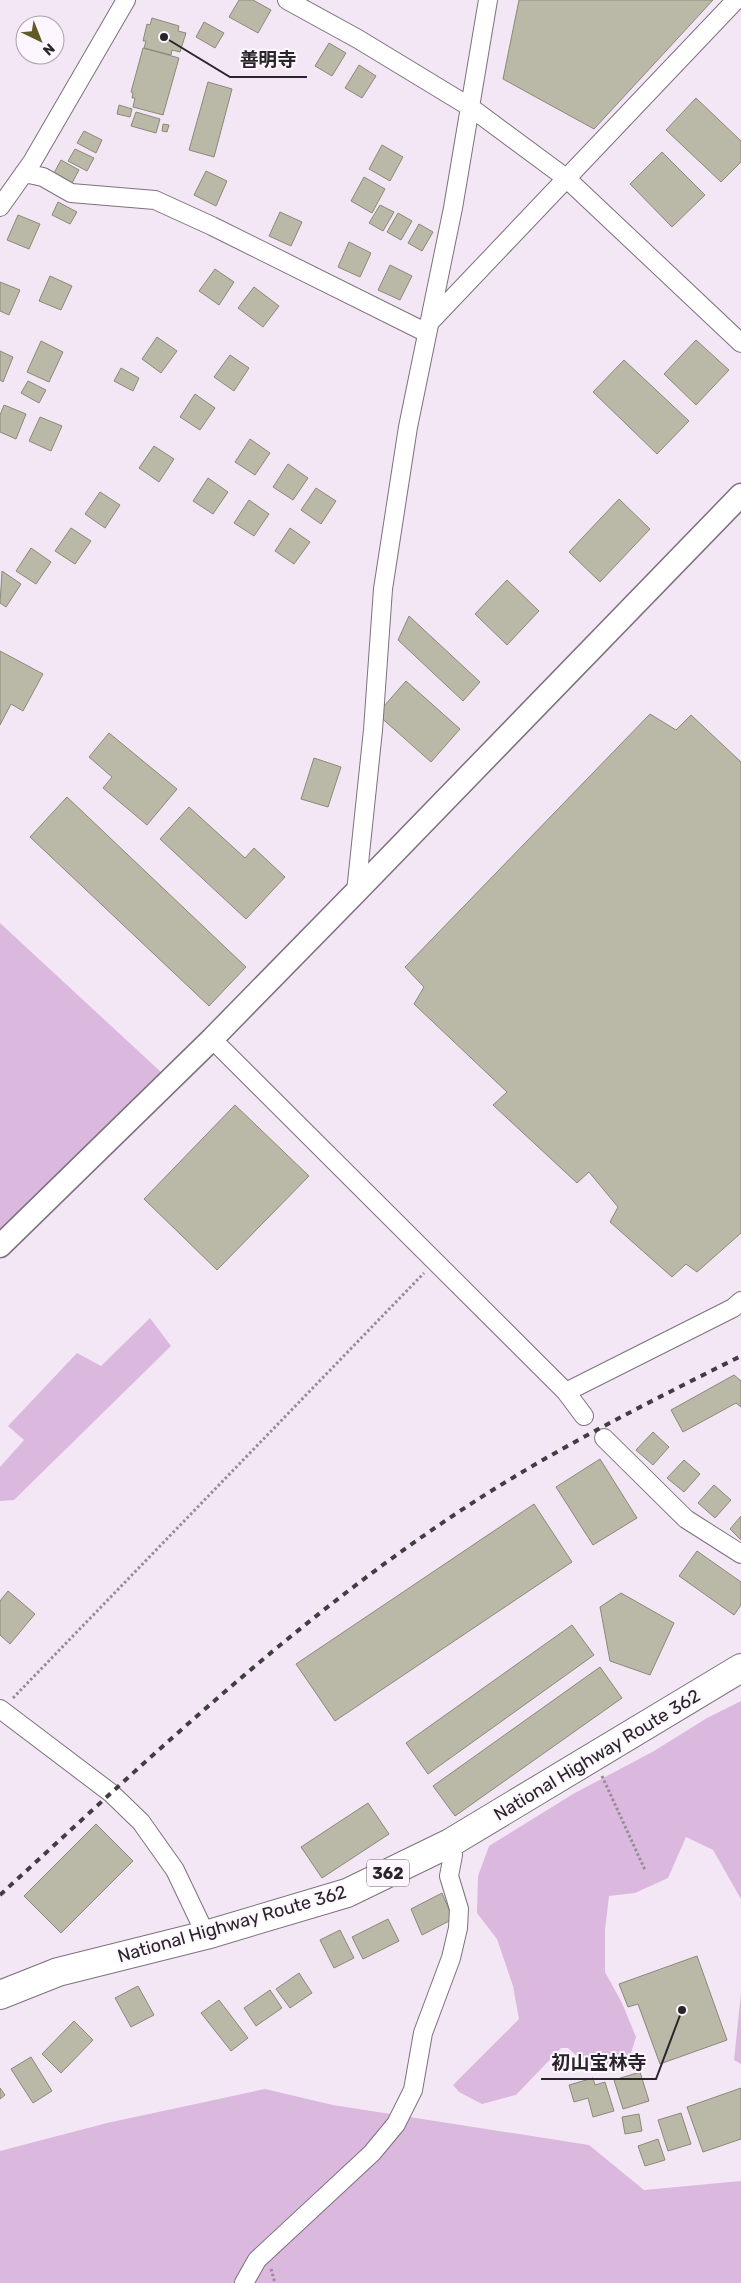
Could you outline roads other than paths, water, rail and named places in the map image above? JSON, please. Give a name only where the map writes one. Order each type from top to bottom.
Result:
[{"type":"highway","name":"National Highway Route 362","points":[[0,1996],[58,1972],[206,1935],[347,1893],[450,1844],[741,1668]]},
{"type":"street","points":[[0,207],[24,173],[126,0]]},
{"type":"street","points":[[288,0],[358,38],[470,107],[566,178],[741,343]]},
{"type":"street","points":[[356,892],[373,730],[383,589],[408,427],[453,208],[488,0]]},
{"type":"street","points":[[428,328],[566,178],[736,0]]},
{"type":"street","points":[[24,173],[44,177],[71,193],[155,200],[428,328]]},
{"type":"street","points":[[0,1246],[212,1039],[741,495]]},
{"type":"street","points":[[212,1039],[566,1392],[584,1416]]},
{"type":"street","points":[[566,1392],[733,1308],[741,1301]]},
{"type":"street","points":[[604,1438],[686,1519],[741,1554]]},
{"type":"street","points":[[1,1710],[111,1793],[141,1822],[175,1870],[206,1935]]},
{"type":"street","points":[[244,2283],[257,2260],[372,2153],[396,2124],[413,2090],[423,2033],[451,1958],[458,1928],[459,1909],[449,1876],[453,1855],[450,1844]]},
{"type":"railway","points":[[0,1895],[220,1696],[334,1602],[393,1557],[523,1471],[631,1412],[741,1356]]},
{"type":"place","name":"善明寺","points":[[164,37]]},
{"type":"place","name":"初山宝林寺","points":[[682,2010]]}]
